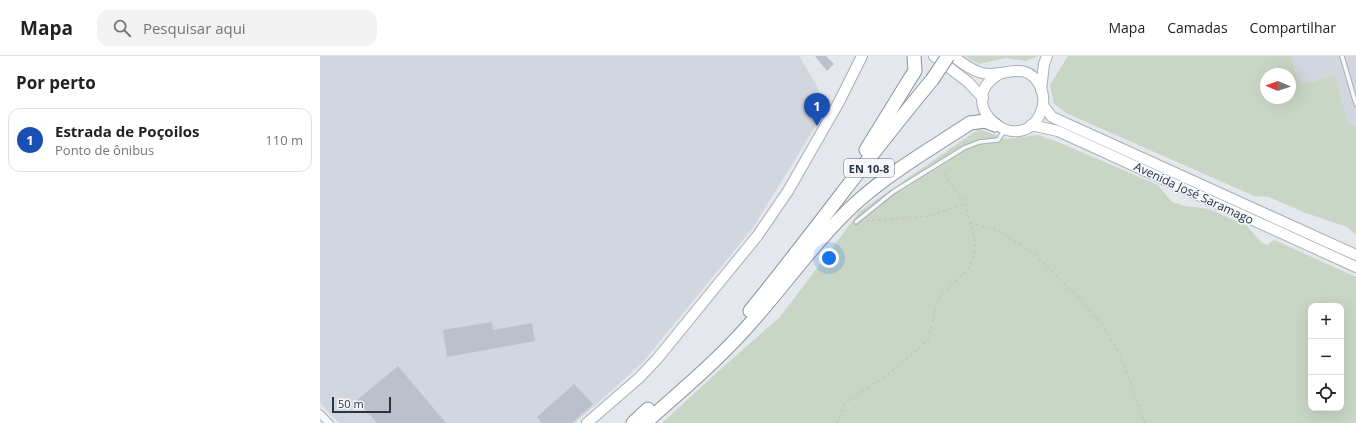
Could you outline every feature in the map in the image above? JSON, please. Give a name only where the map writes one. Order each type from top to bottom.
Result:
[{"type":"highway","points":[[803,253],[838,194],[911,78],[914,70],[914,56]]},
{"type":"highway","name":"EN 10-8","points":[[645,423],[729,347],[748,326],[896,133],[948,56]]},
{"type":"highway","points":[[803,253],[876,186],[970,123],[985,121],[1000,127]]},
{"type":"highway","name":"EN 10-8","points":[[633,423],[718,345],[803,253]]},
{"type":"main road","points":[[858,67],[859,56]]},
{"type":"main road","points":[[586,423],[639,378],[657,359],[758,235],[788,191],[858,67],[862,56]]},
{"type":"main road","points":[[934,56],[974,88],[982,98],[985,113],[1000,127],[1015,131],[1031,125],[1039,116],[1043,105],[1041,90],[1046,60]]},
{"type":"main road","points":[[953,56],[965,65],[983,73],[1001,73]]},
{"type":"main road","points":[[1022,72],[1046,60]]},
{"type":"main road","points":[[982,98],[988,83],[1001,73],[1009,70],[1022,72],[1036,80],[1041,90]]},
{"type":"main road","name":"Avenida José Saramago","points":[[1043,105],[1052,117],[1356,255]]},
{"type":"main road","name":"Avenida José Saramago","points":[[1031,125],[1058,130],[1356,266]]},
{"type":"street","points":[[320,414],[329,423]]},
{"type":"lane","points":[[1342,56],[1356,104]]},
{"type":"lane","points":[[856,222],[893,192],[972,144],[998,140],[1000,127]]},
{"type":"path","points":[[837,423],[845,403],[891,372],[928,340],[934,313],[940,296],[969,268],[973,261],[975,241],[965,203],[937,166]]},
{"type":"path","points":[[856,222],[931,216],[965,203]]},
{"type":"path","points":[[970,223],[998,230],[1034,254],[1080,299],[1102,325],[1119,352],[1145,423]]},
{"type":"shaded area","points":[[320,56],[799,56],[817,86],[822,103],[820,119],[752,229],[643,362],[575,423],[339,423],[320,403]]},
{"type":"shaded area","points":[[1291,56],[1356,56],[1356,127],[1348,122],[1335,75],[1304,84],[1298,81],[1296,68],[1294,68]]},
{"type":"green space","points":[[965,56],[1039,56],[1026,61],[1006,58],[979,64]]},
{"type":"green space","points":[[1068,56],[1291,56],[1294,68],[1260,68],[1260,104],[1296,104],[1296,74],[1298,81],[1304,84],[1335,75],[1348,122],[1356,127],[1356,235],[1347,227],[1303,212],[1269,197],[1254,196],[1066,113],[1054,104],[1050,85]]},
{"type":"green space","points":[[979,129],[1007,139],[1038,135],[1058,142],[1158,185],[1172,202],[1185,206],[1209,209],[1247,226],[1261,242],[1267,245],[1274,240],[1356,277],[1356,423],[662,423],[780,317],[860,211]]},
{"type":"building","points":[[815,56],[826,56],[834,64],[827,71]]},
{"type":"building","points":[[492,322],[493,330],[532,323],[535,341],[447,357],[443,330]]},
{"type":"building","points":[[398,366],[446,423],[377,423],[357,400]]},
{"type":"building","points":[[574,384],[593,404],[572,423],[542,423],[537,417]]},
{"type":"place","name":"Estrada de Poçoilos","points":[[817,126]]}]
